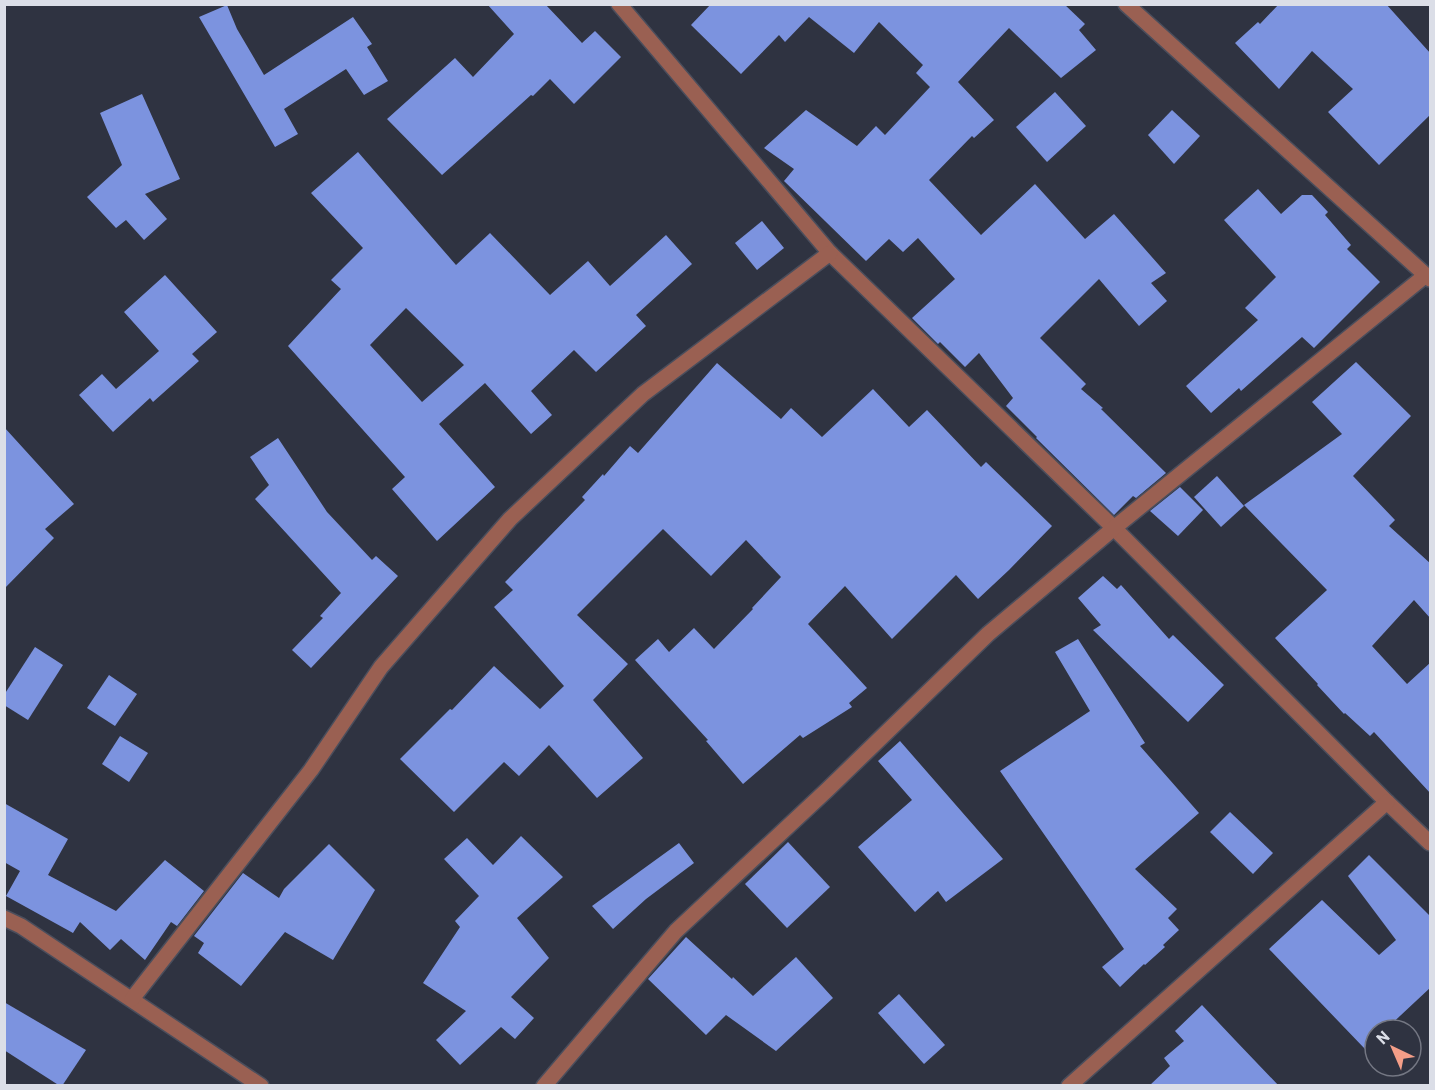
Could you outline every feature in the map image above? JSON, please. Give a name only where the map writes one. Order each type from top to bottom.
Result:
[{"type":"street","points":[[619,4],[830,253],[1114,528],[1387,802],[1431,843]]},
{"type":"street","points":[[544,1086],[676,931],[827,790],[988,634],[1114,528],[1428,277],[1126,4]]},
{"type":"street","points":[[132,999],[311,770],[381,667],[510,519],[643,394],[830,253]]},
{"type":"street","points":[[1069,1086],[1387,802]]},
{"type":"street","points":[[4,918],[21,926],[261,1086]]},
{"type":"building","points":[[487,4],[545,4],[582,43],[595,31],[621,57],[574,104],[550,79],[442,175],[387,119],[455,58],[473,77],[514,34]]},
{"type":"building","points":[[711,4],[1064,4],[1085,24],[1079,30],[1096,50],[1061,78],[1009,28],[958,82],[994,120],[974,138],[972,136],[929,180],[981,235],[1035,184],[1085,239],[1114,214],[1166,273],[1151,283],[1167,301],[1139,326],[1099,279],[1040,338],[1086,384],[1081,389],[1103,408],[1101,409],[1166,473],[1136,498],[1133,496],[1114,515],[1006,406],[1013,398],[979,353],[965,367],[912,318],[955,279],[918,238],[903,252],[889,239],[866,261],[784,181],[794,169],[764,148],[806,110],[857,146],[876,126],[885,135],[930,87],[916,73],[923,65],[879,22],[854,53],[809,17],[785,42],[779,35],[741,74],[691,25]]},
{"type":"building","points":[[1279,4],[1386,4],[1431,54],[1431,114],[1379,165],[1328,112],[1353,89],[1312,51],[1279,89],[1235,43],[1258,22],[1260,24]]},
{"type":"building","points":[[227,5],[237,29],[264,75],[353,17],[372,44],[367,47],[388,81],[364,95],[346,69],[284,109],[298,134],[275,147],[199,17]]},
{"type":"building","points":[[1055,92],[1086,126],[1047,162],[1016,127]]},
{"type":"building","points":[[142,94],[180,179],[145,194],[167,219],[144,240],[126,220],[116,228],[87,197],[122,165],[100,113]]},
{"type":"building","points":[[1172,110],[1200,136],[1174,164],[1148,135]]},
{"type":"building","points":[[358,152],[456,265],[490,233],[550,295],[588,261],[610,286],[666,235],[692,264],[636,315],[646,326],[596,372],[574,350],[531,391],[552,415],[531,434],[485,383],[439,424],[495,487],[437,541],[392,489],[405,477],[288,346],[341,289],[331,280],[363,248],[311,193]],"holes":[[[406,308],[464,365],[422,402],[370,345]]]},
{"type":"building","points":[[1258,189],[1281,214],[1302,195],[1312,195],[1328,212],[1325,215],[1351,245],[1347,249],[1380,282],[1314,348],[1302,337],[1241,391],[1239,388],[1211,413],[1186,386],[1258,320],[1245,308],[1276,277],[1224,220]]},
{"type":"building","points":[[762,221],[784,248],[757,270],[735,243]]},
{"type":"building","points":[[165,275],[217,332],[192,354],[199,361],[153,402],[150,398],[113,432],[79,395],[102,374],[116,389],[159,351],[124,312]]},
{"type":"building","points":[[1356,362],[1411,416],[1353,476],[1395,520],[1389,526],[1431,564],[1431,619],[1414,600],[1372,646],[1407,684],[1431,662],[1431,794],[1374,732],[1370,736],[1344,714],[1275,638],[1327,590],[1244,505],[1342,434],[1312,402]]},
{"type":"building","points":[[717,363],[781,419],[791,408],[822,437],[873,389],[909,427],[927,410],[981,467],[986,462],[1052,526],[978,599],[956,575],[892,639],[845,586],[808,624],[867,688],[849,703],[852,707],[803,738],[800,735],[743,784],[706,741],[708,740],[635,660],[658,639],[669,652],[694,628],[714,649],[781,577],[746,540],[711,576],[663,529],[577,615],[628,664],[593,700],[643,758],[597,798],[549,745],[519,776],[504,762],[454,812],[400,759],[494,666],[540,709],[564,686],[494,607],[513,590],[505,582],[585,500],[582,497],[630,446],[638,453]]},
{"type":"building","points":[[4,427],[74,504],[45,529],[54,538],[4,589]]},
{"type":"building","points":[[278,438],[327,512],[372,560],[376,556],[398,576],[311,668],[292,650],[323,618],[320,616],[341,593],[255,499],[269,485],[250,457]]},
{"type":"building","points":[[1217,476],[1244,506],[1221,527],[1194,497]]},
{"type":"building","points":[[1180,487],[1203,510],[1178,536],[1150,511]]},
{"type":"building","points":[[1103,576],[1117,589],[1121,585],[1169,639],[1173,635],[1224,685],[1188,722],[1093,630],[1101,625],[1078,598]]},
{"type":"building","points":[[1078,639],[1145,743],[1140,746],[1199,813],[1135,869],[1177,909],[1168,918],[1179,930],[1163,945],[1165,947],[1120,987],[1102,967],[1124,949],[1000,771],[1090,711],[1055,652]]},
{"type":"building","points":[[35,647],[63,665],[28,720],[4,705],[4,695]]},
{"type":"building","points":[[109,675],[137,694],[115,726],[87,708]]},
{"type":"building","points":[[120,736],[148,753],[129,782],[102,764]]},
{"type":"building","points":[[900,741],[1003,859],[946,902],[938,891],[915,912],[858,847],[912,800],[878,761]]},
{"type":"building","points":[[4,803],[68,839],[48,875],[116,911],[165,860],[204,891],[177,926],[171,922],[145,960],[121,939],[110,950],[80,922],[73,933],[6,896],[20,871],[4,862]]},
{"type":"building","points":[[1230,812],[1273,853],[1253,874],[1210,832]]},
{"type":"building","points":[[521,836],[563,877],[517,918],[549,958],[511,997],[534,1018],[515,1039],[501,1027],[460,1065],[436,1040],[466,1011],[423,983],[460,927],[455,921],[479,896],[444,859],[467,838],[493,865]]},
{"type":"building","points":[[788,842],[830,887],[787,928],[745,884]]},
{"type":"building","points":[[679,843],[694,863],[646,899],[613,929],[592,906]]},
{"type":"building","points":[[329,844],[375,890],[333,960],[285,932],[241,986],[198,953],[204,943],[194,936],[243,873],[279,898],[284,889]]},
{"type":"building","points":[[1369,855],[1431,917],[1431,987],[1398,1018],[1363,1018],[1363,1047],[1269,949],[1322,900],[1379,955],[1396,940],[1348,876]]},
{"type":"building","points":[[686,937],[753,996],[796,957],[833,998],[776,1051],[726,1015],[706,1035],[648,979]]},
{"type":"building","points":[[899,994],[945,1045],[924,1064],[878,1013]]},
{"type":"building","points":[[4,1002],[86,1050],[62,1086],[4,1050]]},
{"type":"building","points":[[1202,1005],[1279,1086],[1149,1086],[1170,1066],[1164,1058],[1184,1041],[1175,1031]]}]
